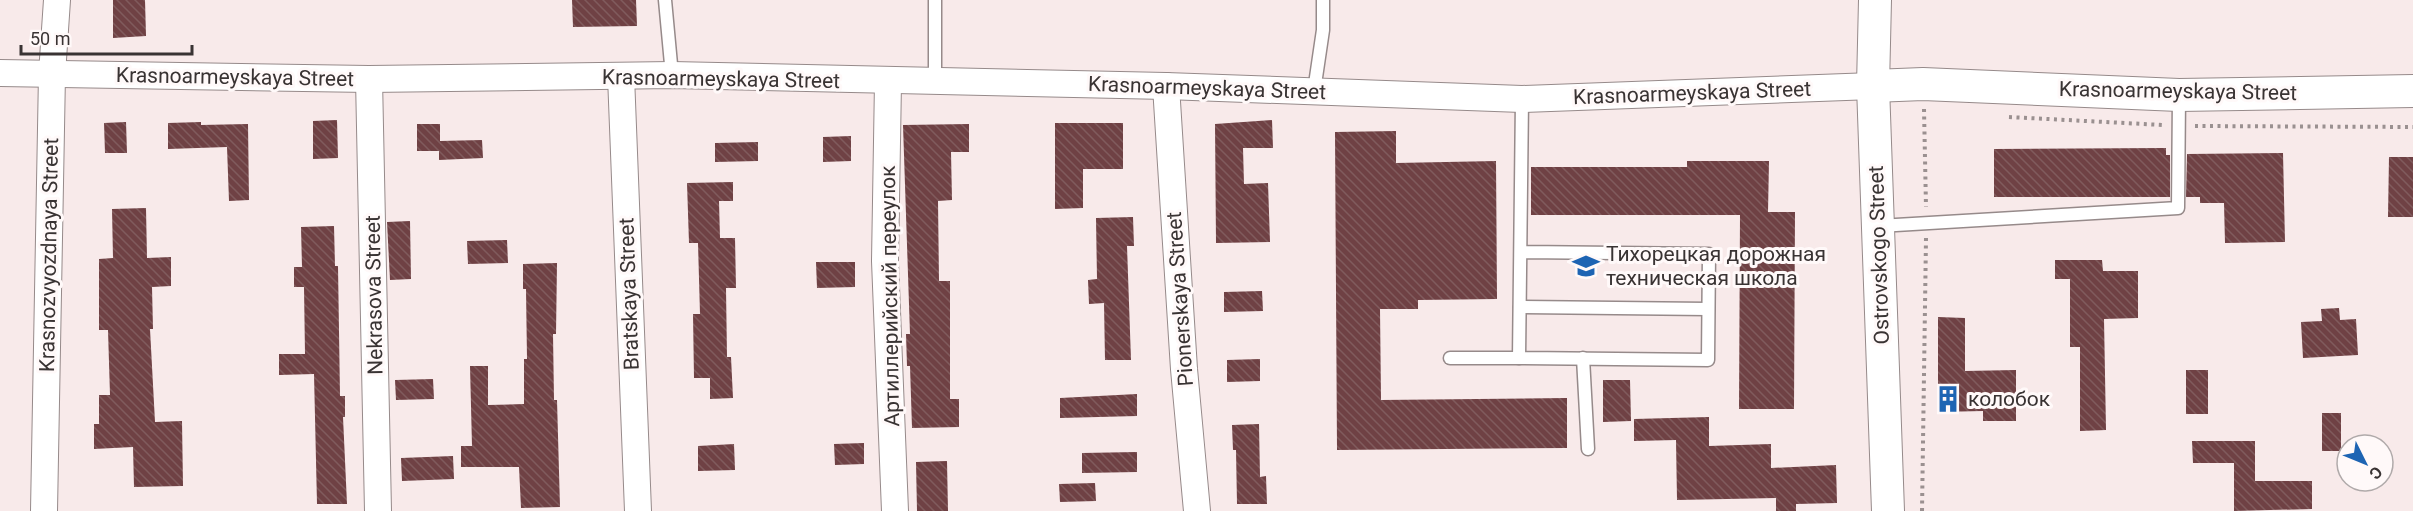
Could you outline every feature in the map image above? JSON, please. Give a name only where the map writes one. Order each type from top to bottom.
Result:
[{"type":"street","name":"Krasnozvyozdnaya Street","points":[[44,511],[52,74],[57,0]]},
{"type":"street","name":"Ostrovskogo Street","points":[[1875,0],[1872,86],[1888,511]]},
{"type":"street","name":"Krasnoarmeyskaya Street","points":[[0,73],[369,79],[672,75],[888,82],[1166,86],[1522,99],[1923,84],[2179,95],[2413,91]]},
{"type":"street","name":"Bratskaya Street","points":[[621,76],[638,511]]},
{"type":"street","name":"Nekrasova Street","points":[[369,79],[378,511]]},
{"type":"street","name":"Артиллерийский переулок","points":[[888,82],[885,261],[895,511]]},
{"type":"street","name":"Pionerskaya Street","points":[[1166,86],[1184,369],[1197,511]]},
{"type":"lane","points":[[665,0],[672,75]]},
{"type":"lane","points":[[935,0],[935,83]]},
{"type":"lane","points":[[1314,91],[1323,30],[1323,0]]},
{"type":"lane","points":[[1879,226],[2178,208],[2179,95]]},
{"type":"lane","points":[[1519,358],[1522,99]]},
{"type":"lane","points":[[1450,358],[1708,360],[1709,254],[1521,252]]},
{"type":"lane","points":[[1520,307],[1708,309]]},
{"type":"lane","points":[[1583,358],[1588,448]]},
{"type":"path","points":[[1922,511],[1927,223],[1923,84]]},
{"type":"building","points":[[113,0],[145,0],[146,36],[113,38]]},
{"type":"building","points":[[572,0],[636,0],[637,26],[573,27]]},
{"type":"building","points":[[337,120],[338,158],[313,159],[313,121]]},
{"type":"building","points":[[1272,120],[1273,148],[1243,148],[1244,184],[1268,183],[1270,242],[1216,243],[1215,124]]},
{"type":"building","points":[[126,122],[127,153],[105,153],[104,123]]},
{"type":"building","points":[[201,122],[201,125],[248,124],[249,200],[229,201],[227,147],[168,149],[168,123]]},
{"type":"building","points":[[1055,123],[1123,123],[1123,169],[1083,169],[1083,208],[1055,209]]},
{"type":"building","points":[[417,124],[440,124],[440,141],[482,140],[483,158],[439,160],[439,151],[417,151]]},
{"type":"building","points":[[969,124],[969,152],[951,152],[952,200],[938,201],[939,281],[950,281],[950,399],[959,399],[959,427],[912,428],[910,366],[907,366],[906,334],[910,334],[903,125]]},
{"type":"building","points":[[1396,131],[1396,163],[1496,161],[1497,299],[1418,300],[1418,309],[1380,309],[1381,400],[1567,398],[1567,448],[1337,450],[1335,132]]},
{"type":"building","points":[[851,136],[851,161],[823,162],[823,137]]},
{"type":"building","points":[[758,142],[758,161],[715,162],[715,143]]},
{"type":"building","points":[[2166,148],[2166,155],[2170,155],[2170,197],[1994,197],[1994,149]]},
{"type":"building","points":[[2283,153],[2285,242],[2225,243],[2224,203],[2200,203],[2200,197],[2186,197],[2187,154]]},
{"type":"building","points":[[2389,157],[2413,157],[2413,217],[2388,217]]},
{"type":"building","points":[[1687,161],[1769,161],[1768,212],[1795,212],[1794,409],[1739,409],[1740,215],[1531,215],[1531,167],[1687,167]]},
{"type":"building","points":[[733,182],[733,201],[719,201],[720,238],[735,238],[736,288],[726,288],[727,357],[731,357],[733,398],[710,399],[710,378],[694,378],[693,314],[700,314],[698,243],[689,243],[687,183]]},
{"type":"building","points":[[146,208],[147,258],[171,257],[171,286],[152,287],[153,329],[150,329],[155,422],[182,421],[183,486],[134,487],[133,447],[94,449],[94,424],[99,424],[99,395],[110,395],[108,330],[99,330],[99,259],[113,258],[112,209]]},
{"type":"building","points":[[1133,217],[1134,246],[1127,246],[1131,360],[1105,360],[1104,303],[1089,304],[1088,280],[1097,279],[1096,218]]},
{"type":"building","points":[[410,221],[411,279],[390,280],[387,222]]},
{"type":"building","points":[[334,226],[335,266],[338,266],[340,396],[345,396],[345,417],[343,417],[347,504],[317,504],[314,374],[279,375],[279,354],[305,354],[304,287],[294,287],[294,267],[302,267],[301,227]]},
{"type":"building","points":[[507,240],[508,263],[468,264],[467,241]]},
{"type":"building","points":[[2055,260],[2102,260],[2103,271],[2138,271],[2138,318],[2104,319],[2106,430],[2080,431],[2080,347],[2070,347],[2070,279],[2055,279]]},
{"type":"building","points":[[816,262],[855,262],[855,287],[817,288]]},
{"type":"building","points":[[557,263],[556,334],[553,334],[560,507],[521,508],[519,467],[461,467],[461,446],[472,446],[470,366],[488,366],[488,405],[524,404],[524,359],[527,359],[526,289],[523,289],[523,264]]},
{"type":"building","points":[[1262,291],[1263,311],[1224,312],[1224,292]]},
{"type":"building","points":[[2339,308],[2340,320],[2356,319],[2358,355],[2303,358],[2301,322],[2322,321],[2321,309]]},
{"type":"building","points":[[1938,317],[1965,318],[1965,371],[2016,370],[2016,421],[1983,421],[1983,411],[1938,412]]},
{"type":"building","points":[[1260,359],[1260,381],[1227,382],[1227,360]]},
{"type":"building","points":[[2186,370],[2208,370],[2208,414],[2186,414]]},
{"type":"building","points":[[433,379],[434,399],[396,400],[395,380]]},
{"type":"building","points":[[1603,380],[1630,380],[1631,421],[1603,422]]},
{"type":"building","points":[[1137,394],[1137,416],[1060,418],[1060,398]]},
{"type":"building","points":[[2322,413],[2341,413],[2341,433],[2335,433],[2335,451],[2322,451]]},
{"type":"building","points":[[1709,417],[1709,446],[1771,444],[1771,468],[1836,465],[1837,503],[1796,504],[1796,511],[1776,511],[1776,498],[1677,500],[1676,440],[1634,441],[1634,419]]},
{"type":"building","points":[[1259,424],[1260,477],[1266,476],[1267,504],[1237,504],[1236,450],[1233,450],[1232,425]]},
{"type":"building","points":[[2192,441],[2255,441],[2255,481],[2312,481],[2312,509],[2234,511],[2234,463],[2193,463]]},
{"type":"building","points":[[864,443],[864,464],[835,465],[834,444]]},
{"type":"building","points":[[734,444],[735,470],[698,471],[698,446]]},
{"type":"building","points":[[1137,452],[1137,472],[1082,473],[1082,453]]},
{"type":"building","points":[[453,456],[454,479],[402,481],[401,458]]},
{"type":"building","points":[[947,461],[948,511],[917,511],[916,462]]},
{"type":"building","points":[[1095,483],[1096,501],[1060,502],[1059,484]]},
{"type":"place","name":"Тихорецкая дорожная техническая школа","points":[[1586,266]]},
{"type":"place","name":"колобок","points":[[1948,399]]}]
